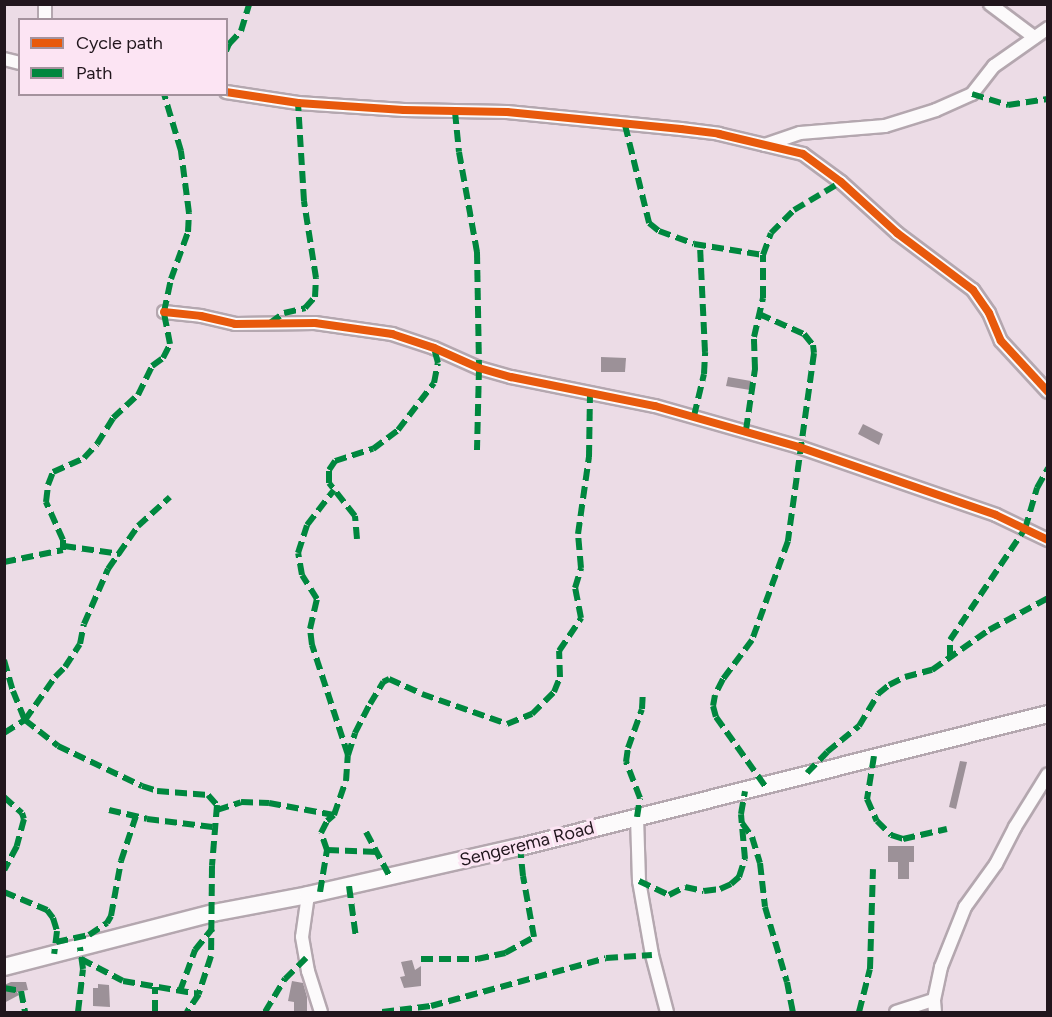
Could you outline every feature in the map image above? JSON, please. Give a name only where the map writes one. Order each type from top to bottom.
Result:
[{"type":"main road","name":"Sengerema Road","points":[[4,968],[213,913],[308,895],[637,817],[1047,714]]},
{"type":"street","points":[[990,4],[1034,37]]},
{"type":"street","points":[[765,145],[800,133],[885,126],[936,110],[972,94],[994,66],[1047,28]]},
{"type":"street","points":[[228,92],[298,103],[404,110],[507,112],[691,130],[803,154],[823,167],[897,233],[973,290],[989,313],[1001,341],[1047,392]]},
{"type":"street","points":[[164,312],[201,316],[235,324],[315,323],[392,334],[434,348],[479,368],[511,377],[655,406],[799,447],[996,515],[1047,540]]},
{"type":"street","points":[[896,1012],[935,1006],[941,967],[965,907],[996,864],[1047,774]]},
{"type":"street","points":[[637,817],[639,880],[652,955],[667,1012]]},
{"type":"street","points":[[308,895],[302,937],[308,971],[321,1012]]},
{"type":"building","points":[[601,357],[626,358],[625,372],[601,372]]},
{"type":"building","points":[[728,377],[751,381],[750,390],[726,386]]},
{"type":"building","points":[[863,424],[883,434],[879,445],[858,434]]},
{"type":"building","points":[[960,761],[967,762],[956,809],[949,807]]},
{"type":"building","points":[[888,846],[914,846],[914,862],[909,862],[909,879],[898,879],[898,862],[888,862]]},
{"type":"building","points":[[412,960],[415,970],[421,966],[421,986],[404,988],[400,977],[405,976],[401,962]]},
{"type":"building","points":[[292,981],[303,983],[307,997],[307,1012],[294,1012],[294,1002],[288,1001]]},
{"type":"building","points":[[11,982],[26,982],[28,990],[17,992],[19,995],[4,1003],[4,985]]},
{"type":"building","points":[[98,984],[109,985],[110,1007],[93,1006],[93,988],[98,988]]},
{"type":"marked path","points":[[228,46],[241,31],[249,4]]},
{"type":"marked path","points":[[972,94],[1008,105],[1048,99]]},
{"type":"marked path","points":[[4,562],[63,550],[63,540],[46,502],[48,485],[53,472],[84,458],[97,444],[113,418],[138,395],[152,366],[163,358],[170,344],[164,312],[171,279],[188,232],[189,213],[181,151],[165,96]]},
{"type":"marked path","points":[[270,323],[284,313],[305,308],[315,297],[316,278],[304,201],[298,103]]},
{"type":"marked path","points":[[455,112],[459,152],[477,252],[479,368],[477,450]]},
{"type":"marked path","points":[[625,125],[649,223],[659,231],[694,244],[763,255]]},
{"type":"marked path","points":[[746,430],[755,369],[754,337],[763,298],[763,255],[771,233],[794,210],[841,182]]},
{"type":"marked path","points":[[694,416],[704,374],[705,352],[700,245]]},
{"type":"marked path","points":[[759,314],[804,334],[813,345],[814,353],[788,541],[752,640],[723,679],[715,695],[713,706],[716,717],[765,786]]},
{"type":"marked path","points":[[357,539],[355,516],[329,483],[329,470],[335,461],[373,449],[398,430],[434,383],[438,363],[434,348]]},
{"type":"marked path","points":[[348,755],[355,733],[370,704],[383,682],[389,679],[422,694],[507,724],[532,714],[554,692],[560,677],[559,651],[581,618],[575,588],[581,568],[578,534],[589,457],[590,394]]},
{"type":"marked path","points":[[950,657],[950,640],[1025,529],[1037,488],[1048,468]]},
{"type":"marked path","points":[[320,892],[327,850],[321,833],[327,821],[334,815],[346,781],[348,755],[312,645],[310,629],[317,599],[302,575],[298,553],[307,525],[334,490]]},
{"type":"marked path","points":[[4,733],[25,720],[55,677],[65,667],[80,644],[84,624],[108,569],[138,526],[170,497]]},
{"type":"marked path","points":[[64,546],[120,554]]},
{"type":"marked path","points":[[807,773],[827,752],[859,726],[878,694],[889,685],[905,677],[932,670],[989,630],[1048,598]]},
{"type":"marked path","points":[[4,660],[25,720],[58,746],[142,786],[157,791],[208,795],[217,805],[212,866],[211,956],[199,994],[187,1012]]},
{"type":"marked path","points":[[637,817],[640,798],[626,762],[628,748],[642,709],[643,692]]},
{"type":"marked path","points":[[874,756],[867,799],[877,821],[891,835],[903,839],[947,829]]},
{"type":"marked path","points":[[639,881],[669,895],[685,887],[704,891],[720,889],[731,884],[739,877],[745,859],[741,814],[745,791]]},
{"type":"marked path","points":[[4,797],[22,813],[24,819],[17,846],[4,870]]},
{"type":"marked path","points":[[217,810],[241,802],[269,803],[334,815]]},
{"type":"marked path","points":[[109,810],[147,819],[213,827]]},
{"type":"marked path","points":[[56,942],[89,935],[107,923],[111,916],[121,861],[136,816]]},
{"type":"marked path","points":[[742,823],[752,837],[760,863],[765,907],[787,982],[793,1012]]},
{"type":"marked path","points":[[366,832],[390,877]]},
{"type":"marked path","points":[[421,959],[477,959],[505,953],[534,937],[520,847]]},
{"type":"marked path","points":[[327,850],[378,852]]},
{"type":"marked path","points":[[859,1012],[870,969],[873,869]]},
{"type":"marked path","points":[[349,886],[356,938]]},
{"type":"marked path","points":[[4,892],[47,910],[53,918],[57,931],[54,954]]},
{"type":"marked path","points":[[180,991],[195,950],[213,928]]},
{"type":"marked path","points":[[78,1012],[83,969],[80,947]]},
{"type":"marked path","points":[[382,1012],[431,1006],[606,958],[652,955]]},
{"type":"marked path","points":[[265,1012],[285,979],[306,958]]},
{"type":"marked path","points":[[81,959],[123,981],[199,994]]},
{"type":"marked path","points":[[155,987],[155,1012]]},
{"type":"marked path","points":[[4,988],[21,991],[25,1012]]},
{"type":"cycle path","points":[[228,92],[298,103],[404,110],[507,112],[681,129],[719,134],[803,154],[841,182],[897,233],[973,290],[989,313],[1001,341],[1048,392]]},
{"type":"cycle path","points":[[164,312],[201,316],[235,324],[315,323],[392,334],[434,348],[479,368],[511,377],[655,406],[799,447],[996,515],[1048,540]]}]
